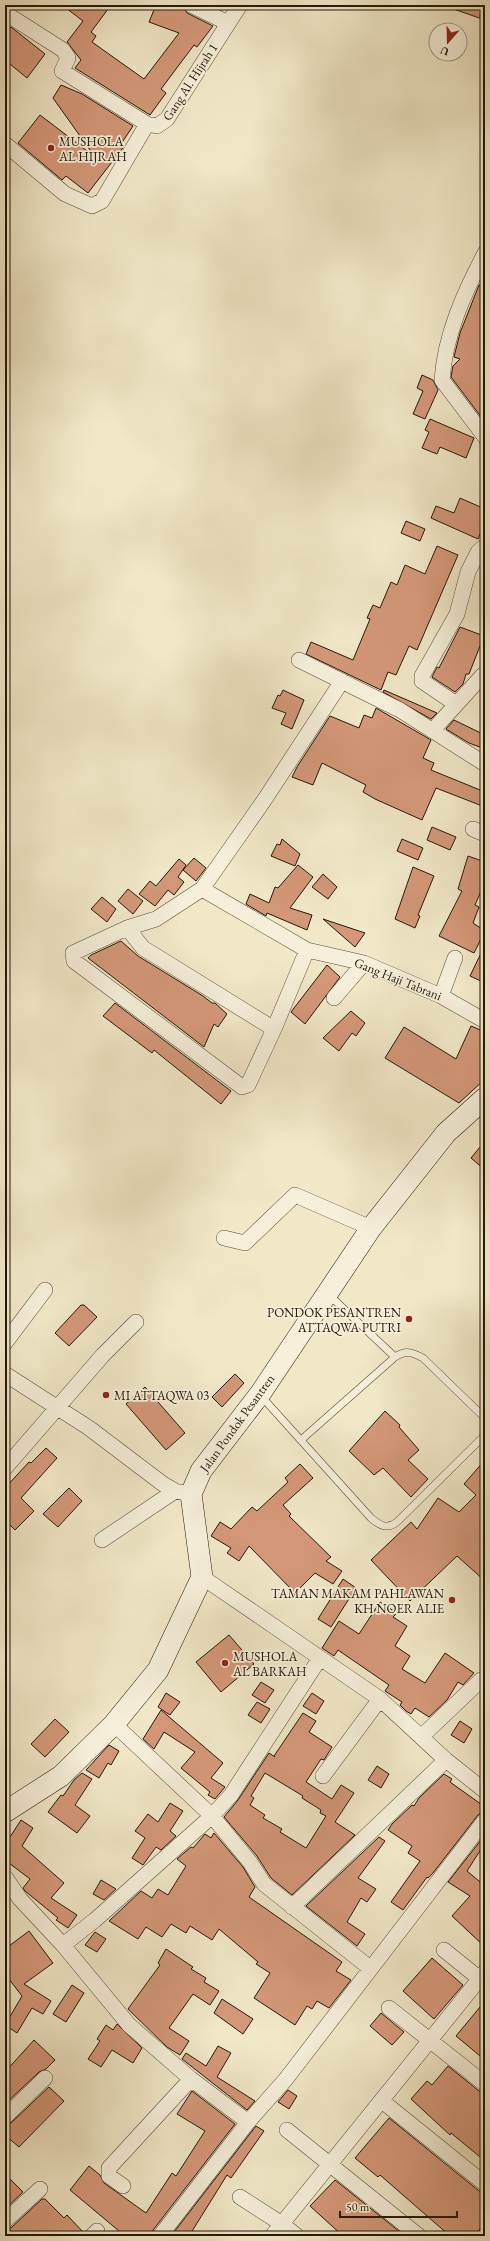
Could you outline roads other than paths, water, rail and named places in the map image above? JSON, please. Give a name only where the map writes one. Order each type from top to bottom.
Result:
[{"type":"street","points":[[191,5],[228,23]]},
{"type":"street","name":"Gang Al. Hijrah 1","points":[[5,12],[63,50],[68,58],[62,71],[147,124],[161,125],[167,119],[240,5]]},
{"type":"street","points":[[5,144],[65,194],[92,206],[102,201],[147,124]]},
{"type":"street","points":[[485,253],[464,292],[443,358],[442,380],[485,437]]},
{"type":"street","points":[[456,704],[422,681],[422,676],[457,614],[468,572],[478,552],[485,546]]},
{"type":"street","points":[[299,660],[400,710],[485,764]]},
{"type":"street","points":[[433,730],[483,675],[485,676]]},
{"type":"street","points":[[307,950],[274,1029],[248,1085],[242,1087],[74,961],[73,953],[80,948],[127,928],[156,919],[202,889],[265,799],[342,681]]},
{"type":"street","name":"Gang Haji Tabrani","points":[[202,889],[307,950],[364,963],[442,996],[485,1021]]},
{"type":"street","points":[[127,928],[143,948],[274,1029]]},
{"type":"street","points":[[442,996],[455,958]]},
{"type":"street","points":[[334,998],[364,963]]},
{"type":"street","name":"Jalan Pondok Pesantren","points":[[183,1493],[260,1394],[371,1228],[446,1133],[485,1098]]},
{"type":"street","points":[[224,1238],[245,1243],[295,1195],[371,1228]]},
{"type":"street","points":[[5,1342],[45,1290]]},
{"type":"street","points":[[5,1468],[58,1409],[103,1355],[136,1322]]},
{"type":"street","points":[[5,1374],[89,1428],[183,1493],[202,1577],[158,1670],[114,1724],[61,1776],[6,1810]]},
{"type":"street","points":[[102,1540],[183,1493]]},
{"type":"street","points":[[202,1577],[380,1698],[446,1760],[485,1791]]},
{"type":"street","points":[[63,1945],[95,1920],[212,1816],[231,1795],[320,1658]]},
{"type":"street","points":[[421,1737],[481,1680],[485,1679]]},
{"type":"street","points":[[323,1776],[380,1698]]},
{"type":"street","points":[[114,1724],[212,1816],[250,1862],[264,1884],[370,1968]]},
{"type":"street","points":[[292,1907],[446,1760]]},
{"type":"street","points":[[160,2236],[248,2122],[286,2079],[485,1820]]},
{"type":"street","points":[[5,1877],[20,1899],[63,1945],[129,2025],[191,2079],[248,2122]]},
{"type":"street","points":[[272,2236],[430,2040],[483,1978],[444,1950]]},
{"type":"street","points":[[389,2008],[485,2084]]},
{"type":"street","points":[[5,2117],[45,2078]]},
{"type":"street","points":[[122,2186],[109,2176],[109,2168],[191,2079]]},
{"type":"street","points":[[382,2101],[485,2184]]},
{"type":"street","points":[[287,2130],[419,2236]]},
{"type":"street","points":[[5,2221],[40,2189]]},
{"type":"street","points":[[240,2197],[282,2224],[297,2236]]},
{"type":"lane","points":[[327,1293],[395,1357]]},
{"type":"lane","points":[[301,1440],[395,1357],[402,1353],[412,1352],[423,1358],[485,1418]]},
{"type":"lane","points":[[260,1394],[371,1518],[380,1525],[389,1526],[396,1522],[485,1435]]},
{"type":"place","name":"MUSHOLA AL HIJRAH","points":[[51,148]]},
{"type":"place","name":"PONDOK PESANTREN ATTAQWA PUTRI","points":[[409,1319]]},
{"type":"place","name":"MI ATTAQWA 03","points":[[106,1395]]},
{"type":"place","name":"TAMAN MAKAM PAHLAWAN KH NOER ALIE","points":[[452,1600]]},
{"type":"place","name":"MUSHOLA AL BARKAH","points":[[225,1663]]}]
